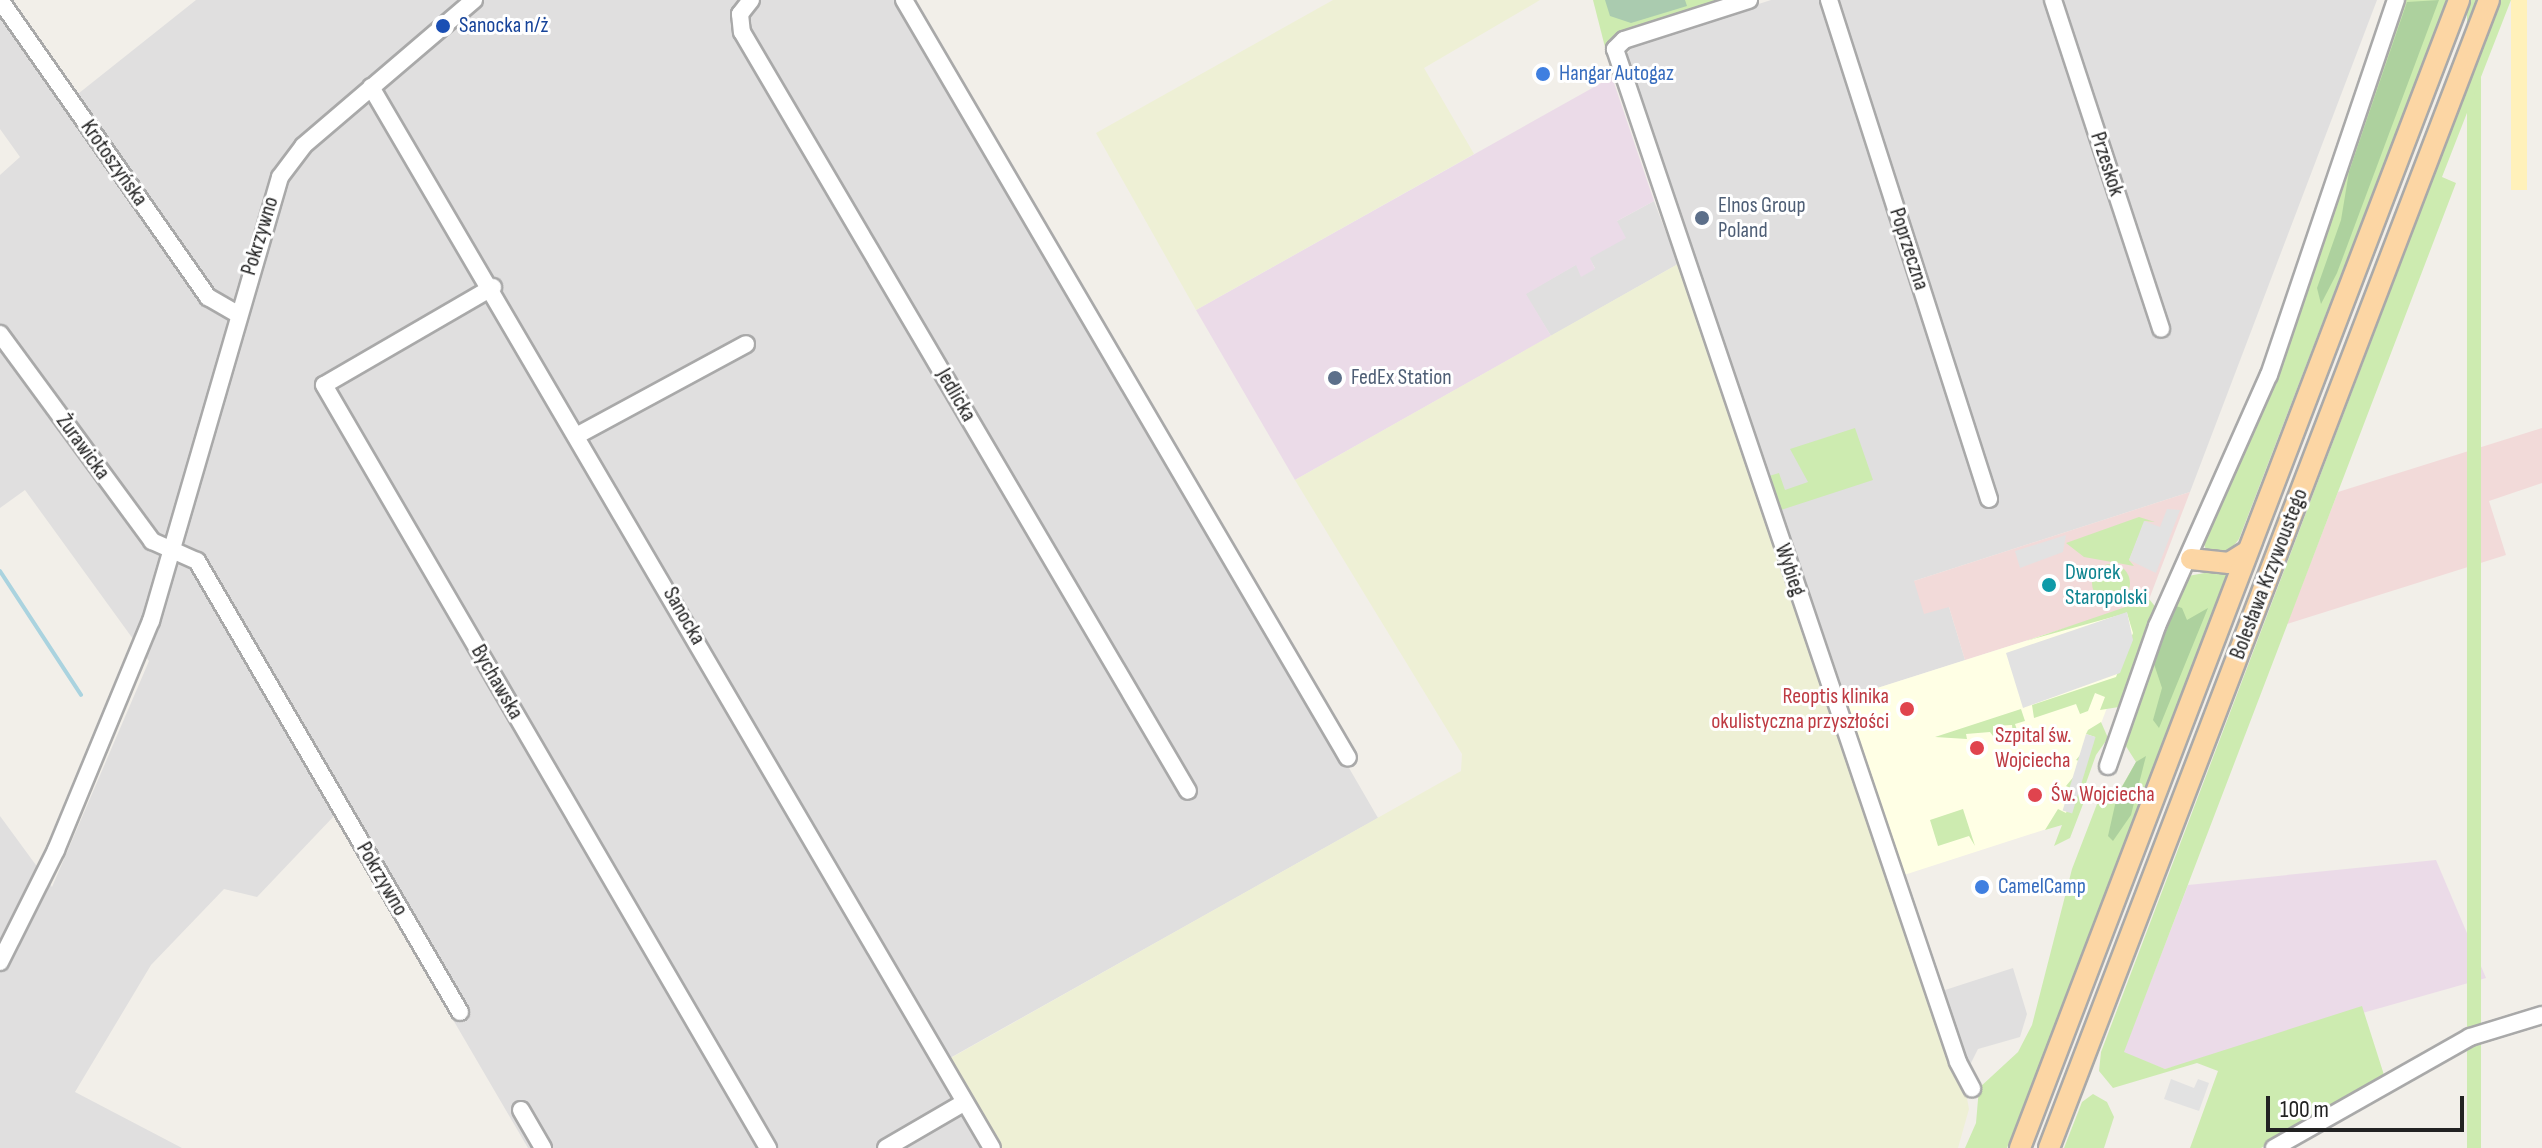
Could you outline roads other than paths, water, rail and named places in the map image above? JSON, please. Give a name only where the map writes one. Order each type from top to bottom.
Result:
[{"type":"main road","name":"Bolesława Krzywoustego","points":[[2020,1148],[2459,0]]},
{"type":"main road","name":"Bolesława Krzywoustego","points":[[2049,1148],[2489,0]]},
{"type":"main road","points":[[2191,559],[2229,563],[2248,551]]},
{"type":"street","name":"Krotoszyńska","points":[[0,0],[208,297],[238,314]]},
{"type":"street","name":"Pokrzywno","points":[[0,962],[44,878],[120,701],[173,551],[267,210],[285,167],[371,87],[474,0]]},
{"type":"street","name":"Jedlicka","points":[[751,0],[740,14],[742,32],[1188,791]]},
{"type":"street","points":[[904,0],[1348,758]]},
{"type":"street","name":"Wybieg","points":[[1749,0],[1624,40],[1615,49],[1954,1050],[1972,1088]]},
{"type":"street","name":"Poprzeczna","points":[[1829,0],[1989,499]]},
{"type":"street","name":"Przeskok","points":[[2053,0],[2161,329]]},
{"type":"street","points":[[2108,766],[2157,626],[2191,559],[2287,325],[2356,104],[2396,0]]},
{"type":"street","name":"Sanocka","points":[[371,87],[493,287],[992,1148]]},
{"type":"street","name":"Bychawska","points":[[493,287],[324,385],[768,1148]]},
{"type":"street","name":"Żurawicka","points":[[0,334],[152,541],[173,551]]},
{"type":"street","points":[[578,435],[746,344]]},
{"type":"street","name":"Pokrzywno","points":[[173,551],[197,561],[460,1012]]},
{"type":"street","points":[[2274,1148],[2470,1037],[2542,1015]]},
{"type":"street","points":[[886,1148],[965,1102]]},
{"type":"street","points":[[521,1110],[543,1148]]},
{"type":"waterway","points":[[0,571],[81,695]]},
{"type":"place","name":"Sanocka n/ż","points":[[443,26]]},
{"type":"place","name":"Hangar Autogaz","points":[[1543,74]]},
{"type":"place","name":"Elnos Group Poland","points":[[1702,218]]},
{"type":"place","name":"FedEx Station","points":[[1335,378]]},
{"type":"place","name":"Dworek Staropolski","points":[[2049,585]]},
{"type":"place","name":"Reoptis klinika okulistyczna przyszłości","points":[[1907,709]]},
{"type":"place","name":"Szpital św. Wojciecha","points":[[1977,748]]},
{"type":"place","name":"Św. Wojciecha","points":[[2035,795]]},
{"type":"place","name":"CamelCamp","points":[[1982,887]]}]
